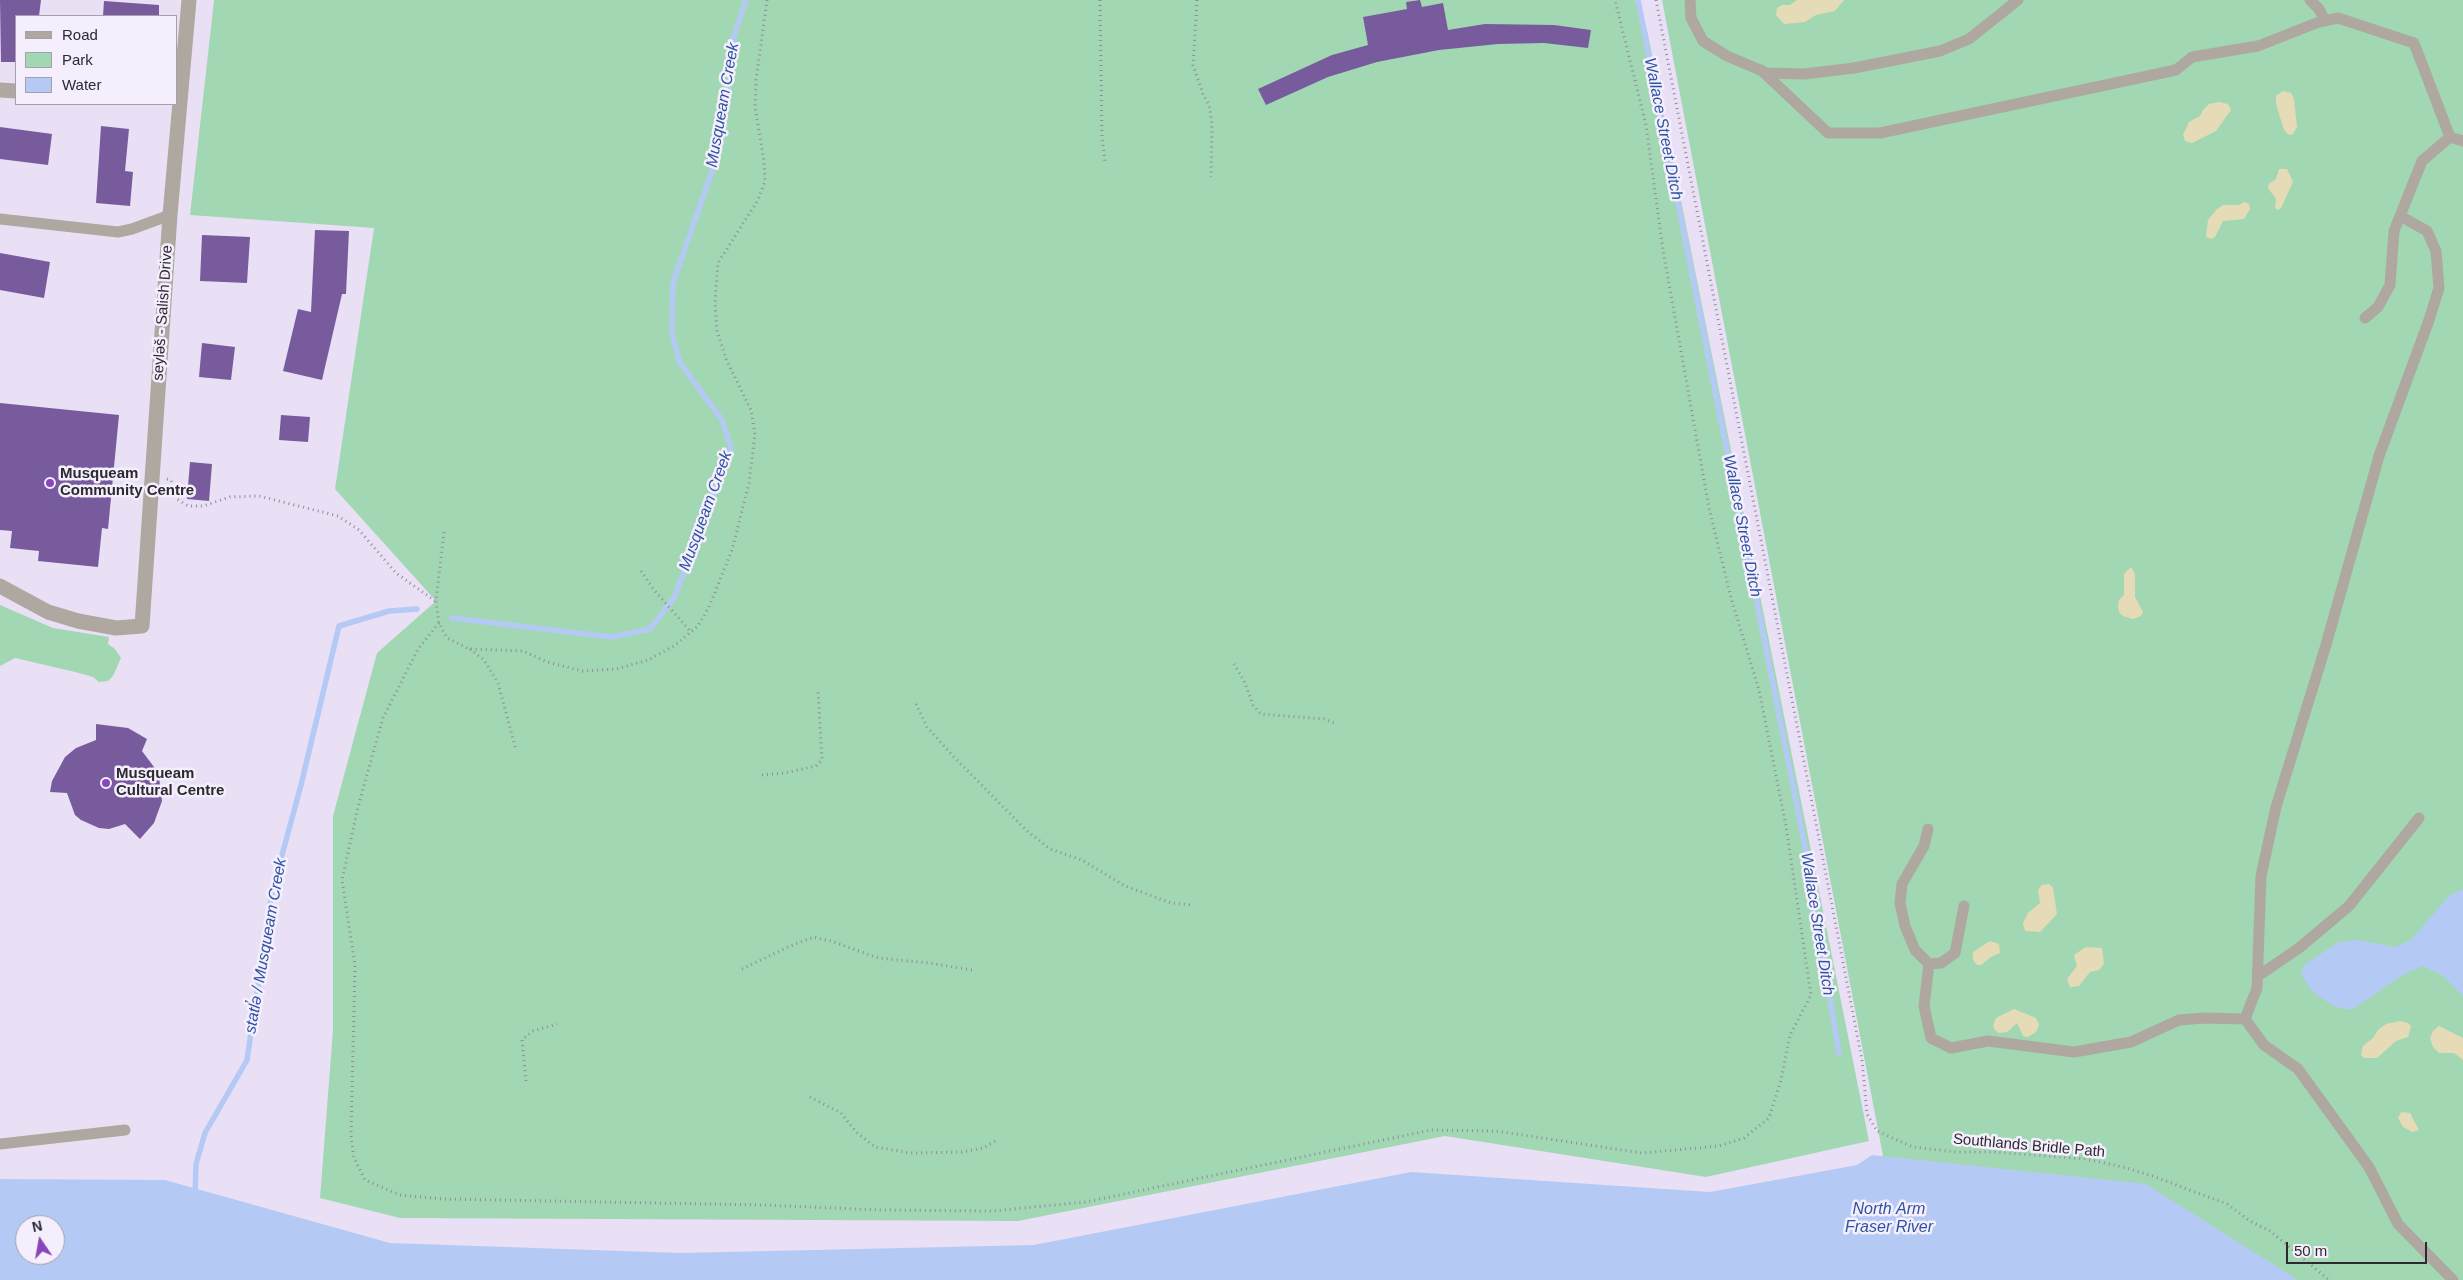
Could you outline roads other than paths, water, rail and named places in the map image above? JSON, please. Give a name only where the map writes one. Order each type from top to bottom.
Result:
[{"type":"street","name":"seyləš - Salish Drive","points":[[178,95],[189,0]]},
{"type":"street","points":[[0,90],[15,91]]},
{"type":"street","name":"seyləš - Salish Drive","points":[[0,586],[48,612],[78,621],[116,628],[142,626],[177,105]]},
{"type":"lane","points":[[1690,0],[1691,18],[1703,41],[1727,56],[1767,73],[1804,74],[1940,51],[1969,39],[2018,0]]},
{"type":"lane","points":[[2310,0],[2319,9],[2325,21]]},
{"type":"lane","points":[[1761,70],[1828,133],[1880,133],[2176,70],[2192,56],[2258,46],[2338,18],[2414,43],[2450,137],[2463,142]]},
{"type":"lane","points":[[2365,318],[2378,307],[2390,285],[2390,255],[2394,231],[2422,161],[2450,137]]},
{"type":"lane","points":[[0,219],[118,232],[170,215]]},
{"type":"lane","points":[[2245,1019],[2257,988],[2261,876],[2276,807],[2326,645],[2379,456],[2428,324],[2439,288],[2436,251],[2427,231],[2400,216]]},
{"type":"lane","points":[[2258,976],[2299,948],[2349,906],[2419,818]]},
{"type":"lane","points":[[1928,829],[1924,846],[1902,884],[1900,903],[1905,926],[1915,950],[1929,964],[1941,963],[1955,953],[1964,906]]},
{"type":"lane","points":[[1929,964],[1924,1006],[1931,1038],[1951,1048],[1988,1041],[2074,1052],[2131,1042],[2179,1020],[2204,1018],[2245,1019]]},
{"type":"lane","points":[[2245,1019],[2264,1045],[2298,1069],[2369,1167],[2398,1224],[2453,1280]]},
{"type":"lane","points":[[0,1144],[125,1130]]},
{"type":"water","points":[[2463,889],[2463,996],[2442,975],[2422,966],[2401,976],[2352,1010],[2333,1006],[2313,992],[2301,975],[2304,965],[2339,942],[2359,940],[2394,947],[2410,941],[2450,895]]},
{"type":"water","name":"North Arm Fraser River","points":[[1872,1155],[2146,1184],[2298,1280],[0,1280],[0,1179],[165,1180],[390,1243],[681,1253],[1034,1245],[1411,1172],[1710,1192],[1857,1165]]},
{"type":"waterway","name":"Musqueam Creek","points":[[452,618],[612,637],[650,629],[674,598],[731,448],[722,420],[680,363],[672,334],[673,283],[711,174],[731,74],[733,39],[746,0]]},
{"type":"waterway","name":"Wallace Street Ditch","points":[[1638,0],[1812,882],[1810,893],[1820,939],[1839,1053]]},
{"type":"waterway","name":"statl̕ə / Musqueam Creek","points":[[195,1194],[196,1164],[205,1133],[247,1060],[272,892],[301,785],[339,626],[389,611],[417,609]]},
{"type":"place","name":"Musqueam Community Centre","points":[[50,483]]},
{"type":"place","name":"Musqueam Cultural Centre","points":[[106,783]]}]
